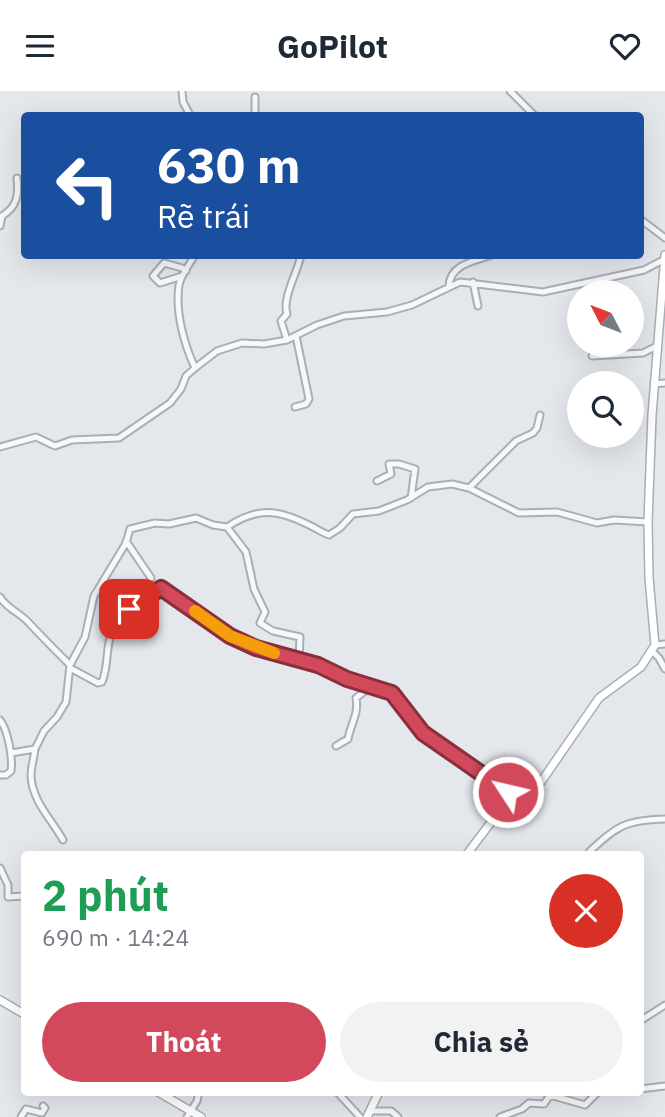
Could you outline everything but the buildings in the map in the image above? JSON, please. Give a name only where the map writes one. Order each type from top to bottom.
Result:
[{"type":"main road","points":[[469,851],[492,821],[523,803],[535,791],[599,698],[641,667],[654,648],[648,522],[654,384],[665,257]]},
{"type":"main road","points":[[0,1000],[21,1012]]},
{"type":"main road","points":[[164,1096],[189,1114],[201,1117]]},
{"type":"main road","points":[[369,1114],[377,1096]]},
{"type":"street","points":[[182,91],[188,112]]},
{"type":"street","points":[[510,91],[531,112]]},
{"type":"street","points":[[255,112],[256,97]]},
{"type":"street","points":[[0,226],[2,216],[10,211],[16,201],[19,191],[17,178]]},
{"type":"street","points":[[644,222],[665,238]]},
{"type":"street","points":[[0,447],[36,437],[55,446],[72,440],[119,438],[170,403],[181,389],[186,376],[217,351],[242,343],[264,344],[287,340],[317,325],[344,316],[387,312],[412,305],[460,282],[547,292],[644,269],[665,257]]},
{"type":"street","points":[[193,259],[179,289],[182,333],[195,368]]},
{"type":"street","points":[[287,340],[281,321],[288,314],[285,303],[300,259]]},
{"type":"street","points":[[449,286],[450,278],[457,269],[479,259]]},
{"type":"street","points":[[164,263],[180,267],[184,274],[160,283],[153,276],[164,263]]},
{"type":"street","points":[[473,282],[478,306]]},
{"type":"street","points":[[295,407],[306,404],[309,399],[296,336]]},
{"type":"street","points":[[644,353],[658,346]]},
{"type":"street","points":[[654,384],[665,383]]},
{"type":"street","points":[[469,488],[516,441],[533,433],[540,415]]},
{"type":"street","points":[[377,481],[391,474],[388,464],[415,469],[411,498]]},
{"type":"street","points":[[63,840],[37,800],[31,774],[35,749],[44,731],[66,702],[70,666],[85,637],[94,596],[126,541],[129,530],[198,517],[213,525],[227,527],[238,520],[266,511],[292,516],[329,535],[340,529],[353,514],[379,511],[411,498],[421,490],[435,485],[452,484],[469,488],[519,513],[557,512],[597,523],[614,520],[648,522]]},
{"type":"street","points":[[227,527],[247,554],[254,589],[265,612],[260,623],[273,631],[300,637],[299,659]]},
{"type":"street","points":[[126,541],[151,578]]},
{"type":"street","points":[[0,597],[70,666],[97,683],[102,682],[109,639],[120,618],[161,588],[230,636],[260,649],[322,666],[347,679],[392,693],[423,733],[523,803]]},
{"type":"street","points":[[665,644],[654,648],[665,670]]},
{"type":"street","points":[[336,746],[347,740],[350,726],[358,711],[356,698],[370,686]]},
{"type":"street","points":[[0,720],[5,726],[11,753],[11,771],[0,775]]},
{"type":"street","points":[[11,753],[35,749]]},
{"type":"street","points":[[590,851],[617,827],[645,820],[665,819]]},
{"type":"street","points":[[0,868],[8,887],[8,897],[21,896]]},
{"type":"street","points":[[644,1018],[665,1005]]},
{"type":"street","points":[[644,1089],[665,1086]]},
{"type":"street","points":[[189,1114],[197,1096]]},
{"type":"street","points":[[341,1096],[360,1117]]},
{"type":"street","points":[[500,1117],[522,1109],[529,1103],[544,1104],[549,1096]]},
{"type":"street","points":[[554,1096],[586,1105],[594,1096]]},
{"type":"street","points":[[21,1117],[26,1109],[42,1113],[45,1108],[43,1106]]},
{"type":"street","points":[[369,1114],[391,1111],[398,1117]]},
{"type":"slow traffic","points":[[195,611],[230,636],[274,653]]},
{"type":"route","points":[[129,609],[161,588],[221,631],[256,648],[318,665],[347,679],[385,689],[399,699],[423,733],[508,792]]}]
